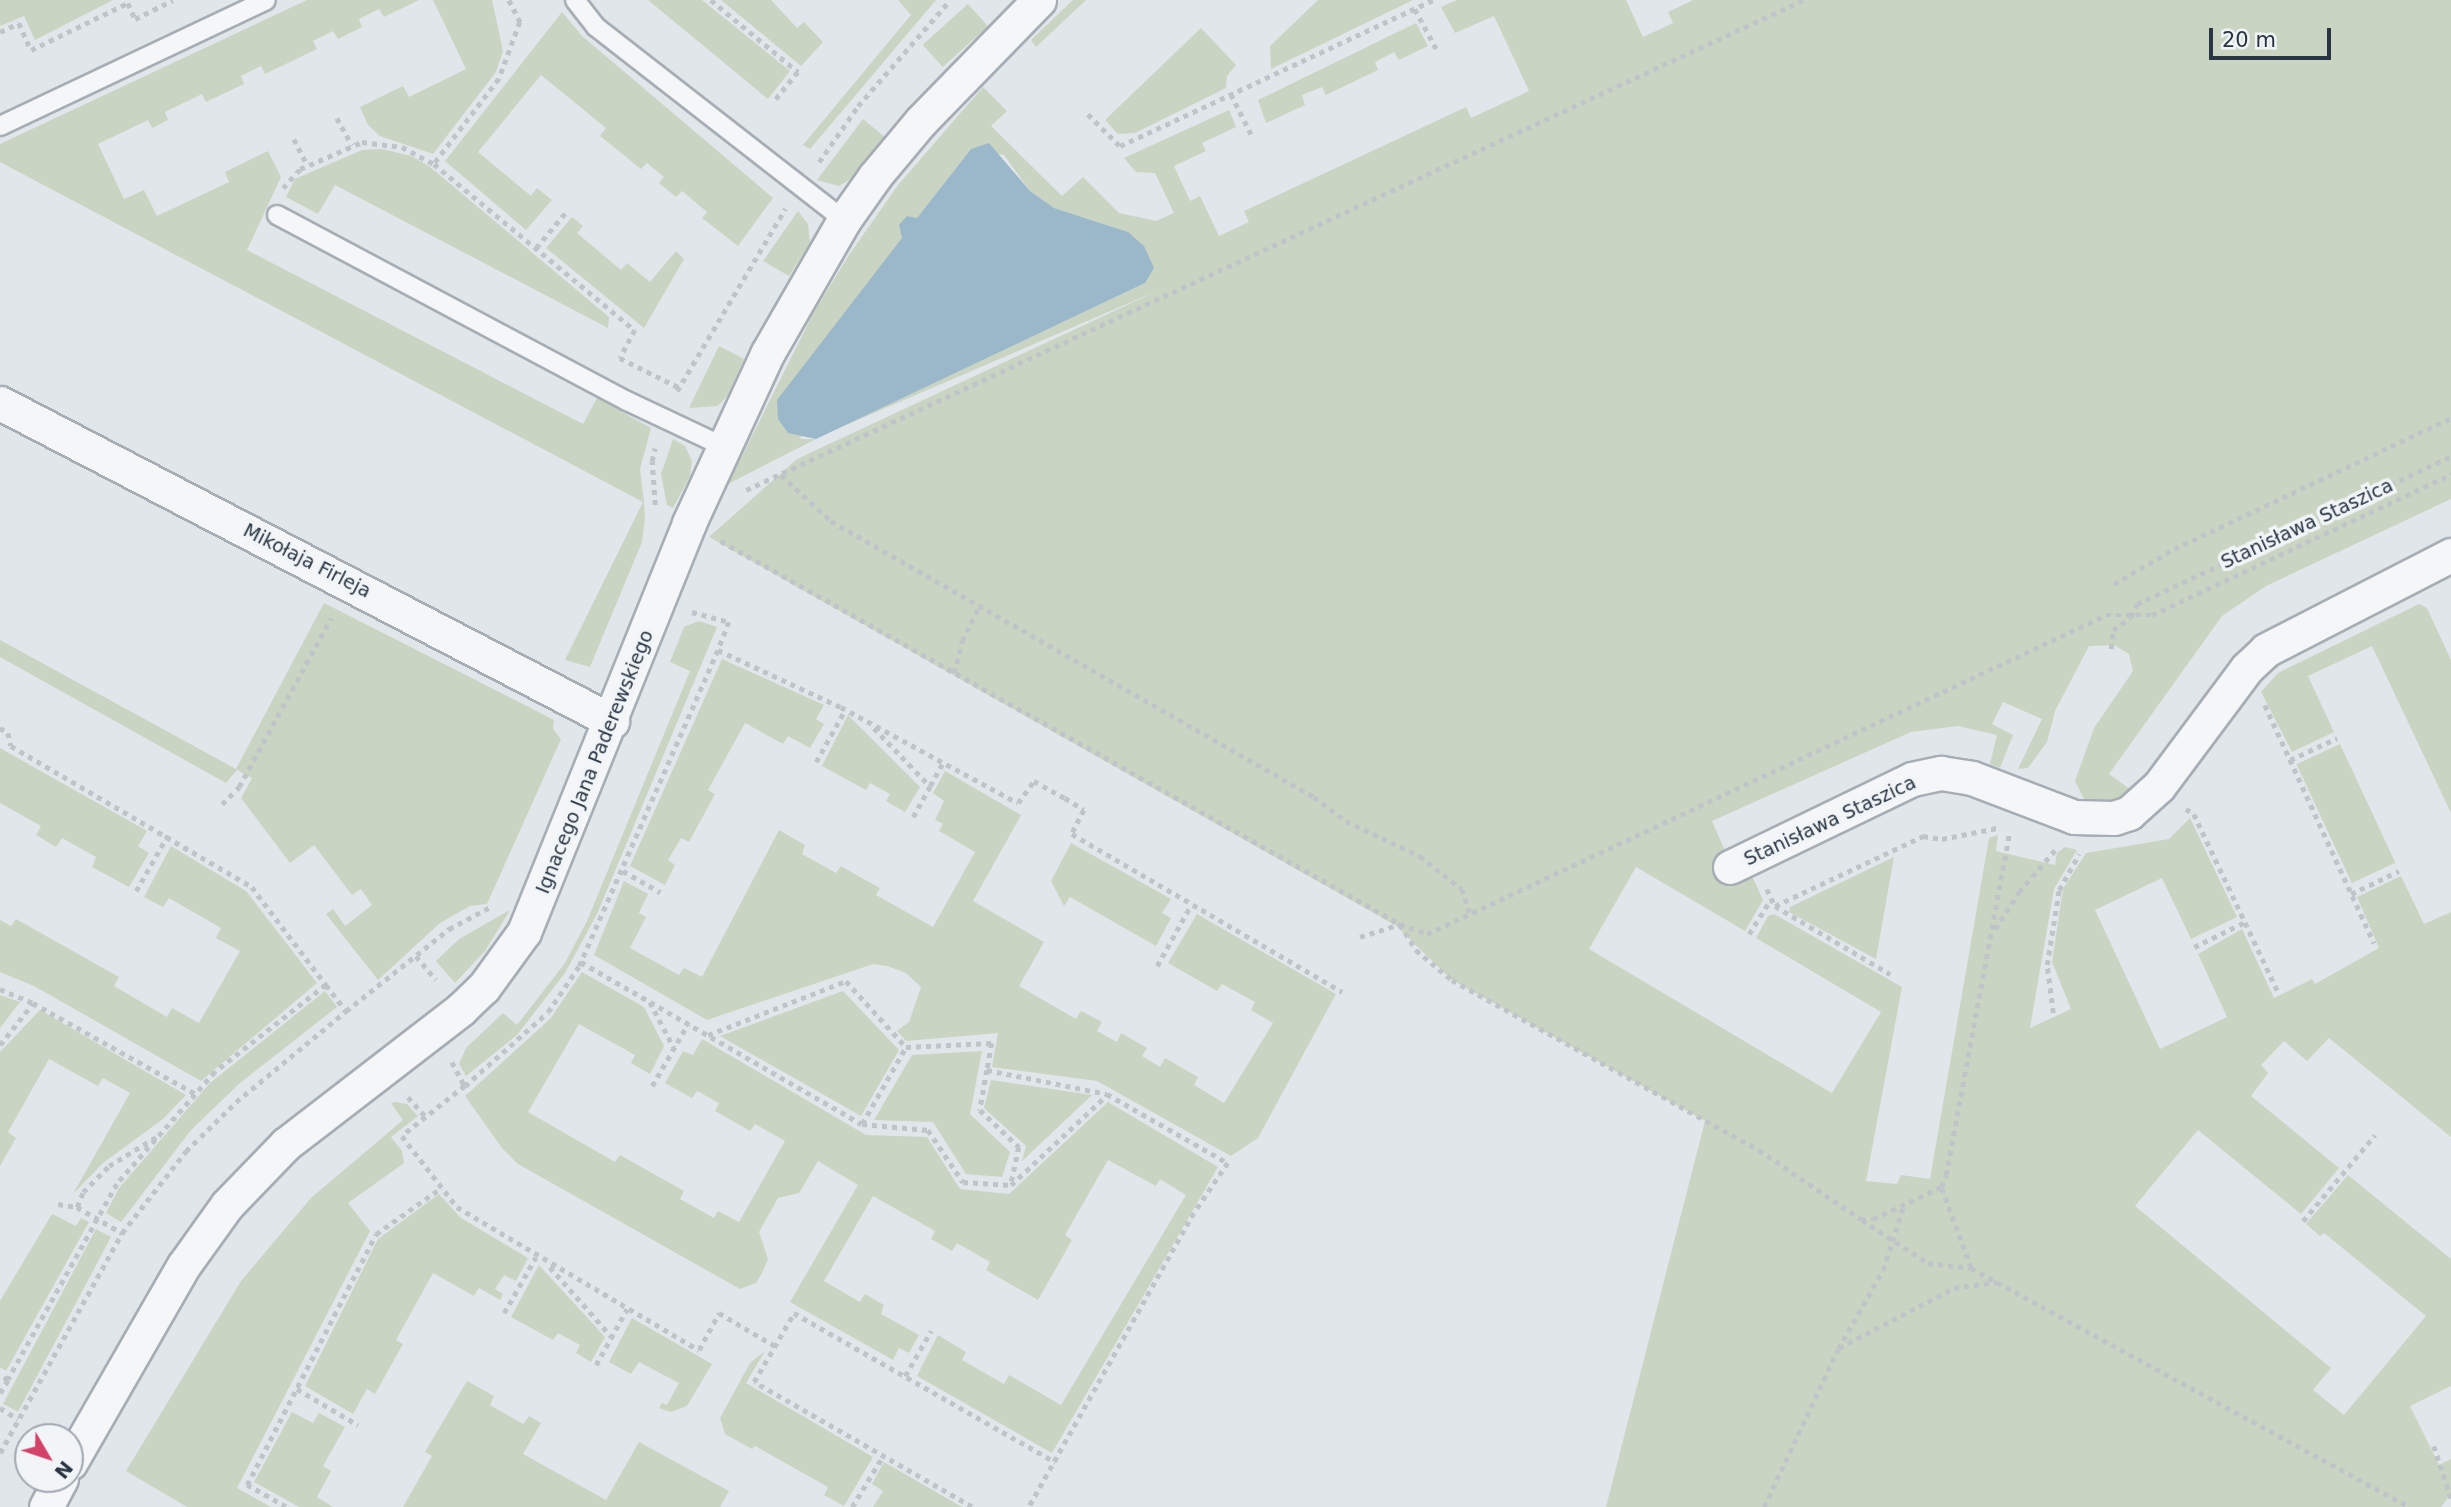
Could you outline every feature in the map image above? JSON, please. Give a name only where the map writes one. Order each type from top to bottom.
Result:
[{"type":"street","name":"Ignacego Jana Paderewskiego","points":[[84,1439],[184,1265],[227,1205],[286,1144],[461,1009],[504,963],[540,899],[689,523],[722,446],[767,354],[844,220],[921,121],[1039,0]]},
{"type":"street","name":"Mikołaja Firleja","points":[[0,403],[612,721]]},
{"type":"street","name":"Stanisława Staszica","points":[[1741,862],[1912,779],[1941,773],[1972,778],[2084,831],[2142,803],[2266,650],[2451,555]]},
{"type":"lane","points":[[0,126],[266,0]]},
{"type":"lane","points":[[575,0],[596,27],[844,220]]},
{"type":"lane","points":[[277,215],[664,420],[722,446]]},
{"type":"path","points":[[0,32],[19,23],[31,50],[128,3],[135,19],[173,0]]},
{"type":"path","points":[[434,164],[499,79],[520,22],[509,0]]},
{"type":"path","points":[[711,0],[798,72],[774,102]]},
{"type":"path","points":[[742,493],[1802,0]]},
{"type":"path","points":[[655,508],[652,461],[664,420],[678,387],[768,234],[858,106],[947,1]]},
{"type":"path","points":[[1088,114],[1120,146],[1429,1]]},
{"type":"path","points":[[1415,9],[1437,50]]},
{"type":"path","points":[[1231,94],[1253,138]]},
{"type":"path","points":[[337,118],[352,145]]},
{"type":"path","points":[[294,139],[307,165]]},
{"type":"path","points":[[280,193],[289,177],[307,165],[352,145],[362,142],[402,146],[434,164],[635,330],[620,358],[678,387]]},
{"type":"path","points":[[536,248],[566,212]]},
{"type":"path","points":[[2114,584],[2174,549],[2451,418]]},
{"type":"path","name":"Stanisława Staszica","points":[[2113,631],[2131,617],[2137,604],[2451,456]]},
{"type":"path","points":[[689,523],[1399,925],[1426,933],[2110,615],[2152,615],[2451,474]]},
{"type":"path","points":[[781,475],[831,521],[1314,797],[1346,821],[1420,856],[1461,889],[1470,913]]},
{"type":"path","points":[[222,804],[239,787],[350,583]]},
{"type":"path","points":[[954,673],[962,641],[980,604]]},
{"type":"path","points":[[465,1086],[548,1012],[581,962],[623,872],[729,622],[704,613],[683,616],[671,641],[647,633]]},
{"type":"path","points":[[2110,615],[2113,631],[2111,649]]},
{"type":"path","points":[[718,650],[845,710],[1018,803],[1034,781],[1084,810],[1072,834],[1342,992]]},
{"type":"path","points":[[2263,700],[2374,943]]},
{"type":"path","points":[[816,762],[845,710]]},
{"type":"path","points":[[868,722],[930,786]]},
{"type":"path","points":[[0,728],[8,733],[11,747],[168,835],[252,887],[346,1011]]},
{"type":"path","points":[[2290,760],[2337,738]]},
{"type":"path","points":[[913,817],[942,764]]},
{"type":"path","points":[[2177,803],[2194,814],[2278,992]]},
{"type":"path","points":[[1971,1268],[1941,1187],[2010,831]]},
{"type":"path","points":[[1992,933],[2019,892],[2084,831]]},
{"type":"path","points":[[2053,1013],[2047,965],[2059,890],[2084,831]]},
{"type":"path","points":[[136,891],[168,835]]},
{"type":"path","points":[[1775,906],[1923,836],[1942,839]]},
{"type":"path","points":[[1741,862],[1772,898],[1775,906],[1890,974]]},
{"type":"path","points":[[2351,894],[2399,870]]},
{"type":"path","points":[[623,872],[660,892]]},
{"type":"path","points":[[1749,934],[1772,898]]},
{"type":"path","points":[[0,1452],[122,1233],[206,1132],[346,1011],[449,929],[497,902]]},
{"type":"path","points":[[1157,966],[1191,905]]},
{"type":"path","points":[[2194,947],[2245,922]]},
{"type":"path","points":[[1360,937],[1399,925]]},
{"type":"path","points":[[1399,925],[1416,950],[1452,980],[1759,1150],[1928,1263],[1971,1268],[2410,1507]]},
{"type":"path","points":[[581,962],[862,1125],[928,1130],[963,1182],[1011,1185],[1107,1094]]},
{"type":"path","points":[[708,1035],[846,981],[906,1047]]},
{"type":"path","points":[[0,1393],[117,1184],[215,1072],[326,985]]},
{"type":"path","points":[[0,989],[33,1003],[196,1094]]},
{"type":"path","points":[[649,1002],[674,1048]]},
{"type":"path","points":[[0,1045],[33,1003]]},
{"type":"path","points":[[652,1086],[688,1024]]},
{"type":"path","points":[[906,1047],[992,1043],[979,1110],[1019,1147],[1011,1185]]},
{"type":"path","points":[[862,1125],[906,1047]]},
{"type":"path","points":[[987,1070],[1107,1094],[1228,1163],[1194,1213],[1030,1507]]},
{"type":"path","points":[[77,1207],[83,1192],[109,1166],[162,1134]]},
{"type":"path","points":[[2302,1221],[2375,1135]]},
{"type":"path","points":[[402,1136],[440,1188],[474,1221],[699,1350],[719,1313],[775,1346]]},
{"type":"path","points":[[1861,1219],[1872,1219],[1941,1187]]},
{"type":"path","points":[[286,1507],[247,1485],[376,1234],[440,1188]]},
{"type":"path","points":[[58,1204],[77,1207],[122,1233]]},
{"type":"path","points":[[1764,1507],[1838,1349],[1883,1270],[1893,1240],[1897,1216],[1905,1204]]},
{"type":"path","points":[[505,1313],[536,1257]]},
{"type":"path","points":[[547,1263],[612,1337]]},
{"type":"path","points":[[1838,1349],[1954,1288],[1997,1282]]},
{"type":"path","points":[[596,1365],[627,1309]]},
{"type":"path","points":[[972,1507],[754,1382],[794,1312],[1055,1462]]},
{"type":"path","points":[[905,1376],[931,1331]]},
{"type":"path","points":[[0,1376],[8,1380]]},
{"type":"path","points":[[297,1389],[358,1425]]},
{"type":"path","points":[[0,1408],[18,1419]]},
{"type":"path","points":[[2434,1446],[2451,1498]]},
{"type":"path","points":[[852,1507],[883,1456]]},
{"type":"green space","points":[[0,0],[113,0],[35,40],[24,16],[0,26]]},
{"type":"green space","points":[[307,0],[419,0],[384,17],[379,9],[359,19],[362,27],[338,39],[333,31],[313,41],[317,49],[265,74],[261,66],[241,76],[244,84],[206,102],[202,94],[165,112],[168,120],[152,128],[148,120],[98,144],[124,199],[144,190],[157,216],[229,182],[225,172],[268,151],[281,177],[247,250],[583,424],[597,398],[651,428],[640,469],[645,519],[642,542],[590,667],[565,660],[643,502],[0,162],[0,144]]},
{"type":"green space","points":[[433,0],[492,0],[503,51],[496,72],[433,154],[380,136],[368,125],[360,107],[403,86],[409,97],[466,69]]},
{"type":"green space","points":[[648,0],[702,0],[790,71],[768,99]]},
{"type":"green space","points":[[721,0],[771,0],[797,28],[804,22],[823,42],[801,66]]},
{"type":"green space","points":[[898,0],[936,0],[810,149],[803,145],[911,15]]},
{"type":"green space","points":[[1073,0],[1086,0],[1036,47],[1031,40]]},
{"type":"green space","points":[[1318,0],[1413,0],[1271,69],[1270,46]]},
{"type":"green space","points":[[1457,0],[1626,0],[1643,37],[1673,23],[1668,12],[1693,0],[2451,0],[2451,499],[2266,586],[2222,616],[2109,774],[2134,792],[2125,801],[2086,803],[2075,781],[2094,728],[2133,671],[2129,654],[2114,645],[2089,646],[2055,711],[2047,742],[2028,768],[2018,769],[2042,719],[2003,702],[1992,724],[2013,735],[2000,768],[1990,764],[1997,735],[1958,726],[1911,732],[1712,821],[1725,851],[1718,854],[1734,885],[1752,876],[1763,900],[1745,931],[1636,867],[1589,949],[1832,1093],[1881,1012],[1756,938],[1768,916],[1774,914],[1902,987],[1866,1181],[1897,1184],[1901,1175],[1930,1179],[1989,838],[1998,835],[1996,851],[2055,865],[2057,853],[2065,847],[2077,850],[2054,889],[2030,1028],[2071,1009],[2052,962],[2063,889],[2086,853],[2169,839],[2190,818],[2237,917],[2191,939],[2162,878],[2095,910],[2160,1049],[2227,1017],[2198,954],[2242,929],[2274,998],[2312,979],[2315,984],[2379,948],[2357,897],[2401,876],[2424,924],[2451,912],[2451,1137],[2329,1038],[2307,1061],[2284,1041],[2261,1065],[2268,1073],[2251,1096],[2339,1168],[2301,1214],[2198,1130],[2135,1206],[2331,1368],[2313,1390],[2344,1415],[2426,1316],[2324,1233],[2320,1236],[2306,1224],[2348,1175],[2451,1259],[2451,1386],[2410,1406],[2439,1465],[2451,1459],[2451,1494],[2441,1507],[1606,1507],[1705,1121],[1452,980],[1395,925],[709,537],[797,459],[1157,291],[832,431],[1145,283],[1128,232],[1054,208],[1030,191],[1004,155],[971,149],[917,218],[899,225],[902,238],[800,439],[816,439],[728,484],[814,312],[849,255],[898,185],[983,87],[1007,111],[991,126],[1062,196],[1083,177],[1119,213],[1156,221],[1174,213],[1155,173],[1136,172],[1124,158],[1229,110],[1236,127],[1202,143],[1206,151],[1174,166],[1190,201],[1200,196],[1219,236],[1249,222],[1244,211],[1466,107],[1471,118],[1529,91],[1494,16],[1455,33],[1441,7]]},
{"type":"green space","points":[[968,4],[988,26],[943,67],[923,45]]},
{"type":"green space","points":[[562,12],[582,36],[773,198],[738,246],[702,218],[707,212],[682,191],[676,197],[659,183],[664,177],[647,163],[641,169],[600,136],[606,128],[541,75],[478,152],[531,196],[537,188],[552,200],[526,230],[445,161]]},
{"type":"green space","points":[[1416,23],[1428,46],[1399,60],[1394,52],[1375,62],[1378,70],[1326,95],[1322,87],[1302,95],[1305,105],[1266,123],[1258,100]]},
{"type":"green space","points":[[1201,28],[1236,65],[1227,76],[1226,88],[1135,133],[1118,134],[1105,120]]},
{"type":"green space","points":[[863,119],[886,138],[857,175],[839,186],[817,180]]},
{"type":"green space","points":[[382,149],[411,156],[429,166],[609,317],[608,328],[335,185],[318,214],[286,197],[295,179],[362,150]]},
{"type":"green space","points":[[798,211],[808,224],[810,243],[789,276],[763,261]]},
{"type":"green space","points":[[572,217],[583,226],[577,233],[621,270],[627,263],[650,282],[676,251],[684,259],[644,328],[546,248]]},
{"type":"green space","points":[[719,346],[744,359],[728,395],[718,406],[689,408]]},
{"type":"green space","points":[[673,439],[685,446],[692,461],[690,476],[673,508],[667,505],[661,474]]},
{"type":"green space","points":[[324,603],[554,720],[553,729],[561,739],[487,904],[470,906],[440,923],[378,980],[326,914],[333,909],[345,926],[372,905],[361,889],[352,895],[314,845],[290,863],[241,798],[252,778],[237,770],[226,783],[0,657],[0,640],[236,769]]},
{"type":"green space","points":[[2419,604],[2427,608],[2451,660],[2451,813],[2372,646],[2308,676],[2334,732],[2292,752],[2261,692],[2278,673]]},
{"type":"green space","points":[[699,621],[717,627],[597,914],[565,973],[517,1035],[466,1076],[459,1064],[466,1048],[503,1013],[517,1025],[565,963],[587,921],[690,671],[670,662],[684,627]]},
{"type":"green space","points":[[722,659],[824,705],[816,719],[824,724],[810,748],[788,736],[783,744],[745,723],[708,790],[715,794],[689,842],[681,838],[668,860],[675,865],[665,885],[630,866]]},
{"type":"green space","points":[[848,715],[920,787],[905,812],[886,801],[890,794],[870,783],[866,790],[822,766]]},
{"type":"green space","points":[[2340,744],[2395,863],[2352,883],[2296,764]]},
{"type":"green space","points":[[0,748],[147,831],[138,846],[149,853],[129,887],[92,867],[96,857],[62,838],[56,847],[36,835],[41,826],[0,803]]},
{"type":"green space","points":[[945,771],[1021,815],[973,901],[1044,942],[1019,986],[1076,1019],[1081,1011],[1102,1022],[1097,1031],[1117,1042],[1121,1033],[1147,1048],[1142,1056],[1160,1067],[1165,1058],[1198,1077],[1194,1085],[1224,1103],[1273,1023],[1251,1010],[1255,1002],[1222,984],[1217,991],[1168,963],[1197,914],[1336,994],[1258,1138],[1231,1156],[1097,1081],[992,1067],[998,1033],[906,1041],[897,1031],[909,1022],[921,987],[906,973],[887,966],[873,964],[707,1020],[594,955],[624,881],[648,894],[639,913],[646,917],[630,948],[679,975],[684,968],[702,977],[779,830],[805,845],[802,854],[836,873],[841,866],[880,888],[876,895],[933,927],[975,852],[939,831],[943,824],[935,820],[944,801],[933,793]]},
{"type":"green space","points":[[1071,843],[1171,899],[1162,913],[1171,918],[1156,946],[1070,897],[1064,906],[1051,881]]},
{"type":"green space","points":[[171,846],[246,891],[317,983],[201,1081],[34,986],[0,972],[0,920],[11,926],[16,919],[119,977],[114,986],[167,1017],[172,1008],[199,1023],[240,951],[216,938],[221,928],[169,898],[163,907],[144,897]]},
{"type":"green space","points":[[1894,857],[1876,959],[1789,912],[1790,907]]},
{"type":"green space","points":[[510,910],[485,951],[455,983],[436,961],[459,939]]},
{"type":"green space","points":[[582,972],[644,1007],[664,1046],[650,1074],[631,1063],[635,1055],[579,1024],[528,1112],[615,1162],[620,1155],[684,1191],[680,1199],[714,1218],[718,1211],[739,1222],[785,1141],[755,1124],[750,1131],[715,1111],[719,1103],[697,1091],[692,1098],[665,1083],[683,1051],[693,1055],[702,1039],[866,1135],[927,1137],[960,1189],[1009,1194],[1108,1102],[1218,1167],[1052,1453],[917,1376],[938,1335],[966,1352],[962,1360],[1004,1384],[1009,1375],[1061,1405],[1186,1195],[1160,1179],[1156,1186],[1108,1160],[1065,1235],[1072,1240],[1038,1300],[986,1270],[990,1262],[957,1243],[952,1251],[931,1239],[935,1231],[873,1196],[824,1281],[860,1302],[865,1294],[884,1305],[881,1314],[919,1335],[909,1353],[899,1348],[893,1360],[790,1302],[858,1185],[818,1161],[799,1193],[778,1198],[759,1232],[768,1259],[763,1271],[756,1283],[740,1289],[518,1164],[502,1148],[465,1096],[550,1019]]},
{"type":"green space","points":[[325,991],[337,1007],[240,1083],[191,1130],[121,1222],[106,1213],[119,1188],[210,1083]]},
{"type":"green space","points":[[843,991],[899,1050],[861,1116],[720,1036]]},
{"type":"green space","points":[[0,995],[20,1002],[0,1028]]},
{"type":"green space","points":[[40,1010],[186,1095],[163,1119],[103,1163],[73,1194],[130,1093],[103,1078],[98,1086],[49,1059],[8,1132],[16,1138],[0,1166],[0,1052]]},
{"type":"green space","points":[[982,1051],[970,1114],[1010,1152],[1002,1177],[966,1174],[933,1122],[874,1120],[912,1055]]},
{"type":"green space","points":[[991,1080],[1092,1095],[1022,1161],[1026,1146],[984,1108]]},
{"type":"green space","points":[[391,1103],[407,1104],[418,1116],[391,1137],[402,1151],[404,1163],[348,1203],[370,1231],[237,1488],[271,1507],[187,1507],[126,1471],[241,1281],[311,1198],[403,1120]]},
{"type":"green space","points":[[439,1194],[461,1218],[528,1258],[516,1281],[504,1275],[495,1289],[503,1294],[500,1300],[479,1288],[474,1296],[433,1273],[396,1340],[403,1344],[375,1394],[367,1389],[353,1414],[305,1386],[378,1239]]},
{"type":"green space","points":[[52,1214],[76,1226],[81,1218],[89,1222],[6,1371],[0,1367],[0,1301]]},
{"type":"green space","points":[[96,1229],[111,1237],[18,1412],[3,1404]]},
{"type":"green space","points":[[539,1265],[605,1337],[591,1362],[576,1353],[580,1345],[558,1333],[553,1340],[511,1317]]},
{"type":"green space","points":[[632,1318],[712,1364],[687,1406],[671,1412],[659,1408],[662,1403],[667,1405],[679,1383],[639,1362],[631,1374],[609,1362]]},
{"type":"green space","points":[[765,1351],[746,1383],[873,1457],[844,1506],[824,1495],[828,1487],[755,1446],[752,1449],[725,1434],[720,1418],[750,1363]]},
{"type":"green space","points":[[467,1381],[494,1396],[490,1405],[523,1424],[529,1416],[541,1423],[523,1454],[606,1500],[639,1442],[729,1491],[720,1507],[403,1507],[432,1456],[425,1452]]},
{"type":"green space","points":[[292,1412],[313,1423],[319,1413],[345,1427],[323,1466],[331,1471],[317,1497],[333,1507],[299,1507],[254,1482]]},
{"type":"green space","points":[[884,1462],[962,1507],[873,1507],[883,1491],[872,1484]]},
{"type":"water","points":[[989,143],[1030,191],[1054,208],[1128,232],[1144,246],[1154,268],[1145,283],[816,439],[788,433],[778,419],[777,400],[902,238],[899,225],[907,216],[917,218],[971,149]]}]
